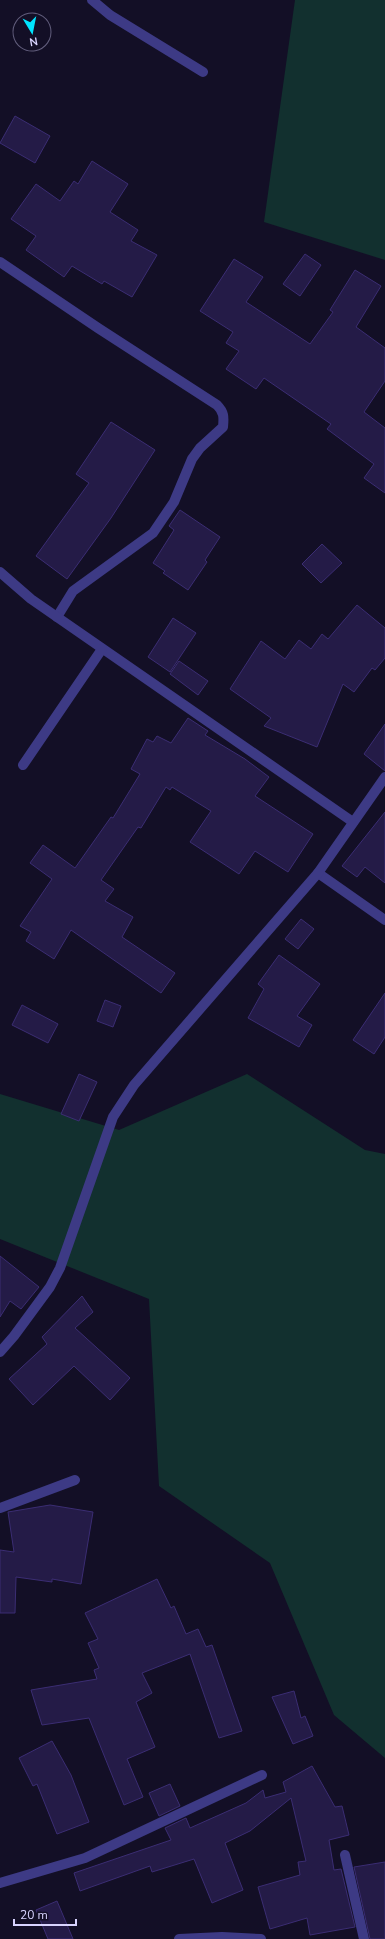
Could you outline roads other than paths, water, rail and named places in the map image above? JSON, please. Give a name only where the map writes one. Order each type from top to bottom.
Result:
[{"type":"street","points":[[92,0],[110,15],[203,72]]},
{"type":"street","points":[[0,262],[217,405],[223,411],[223,427],[200,448],[192,458],[174,502],[153,533],[73,591],[57,617]]},
{"type":"street","points":[[0,572],[31,600],[353,822]]},
{"type":"street","points":[[23,765],[102,649]]},
{"type":"street","points":[[0,1352],[14,1336],[50,1287],[60,1268],[97,1158],[113,1116],[134,1085],[318,873],[385,777]]},
{"type":"street","points":[[318,873],[385,920]]},
{"type":"street","points":[[0,1508],[75,1480]]},
{"type":"street","points":[[0,1883],[85,1858],[262,1775]]},
{"type":"street","points":[[345,1855],[364,1939]]},
{"type":"street","points":[[179,1939],[222,1937],[261,1939]]}]
